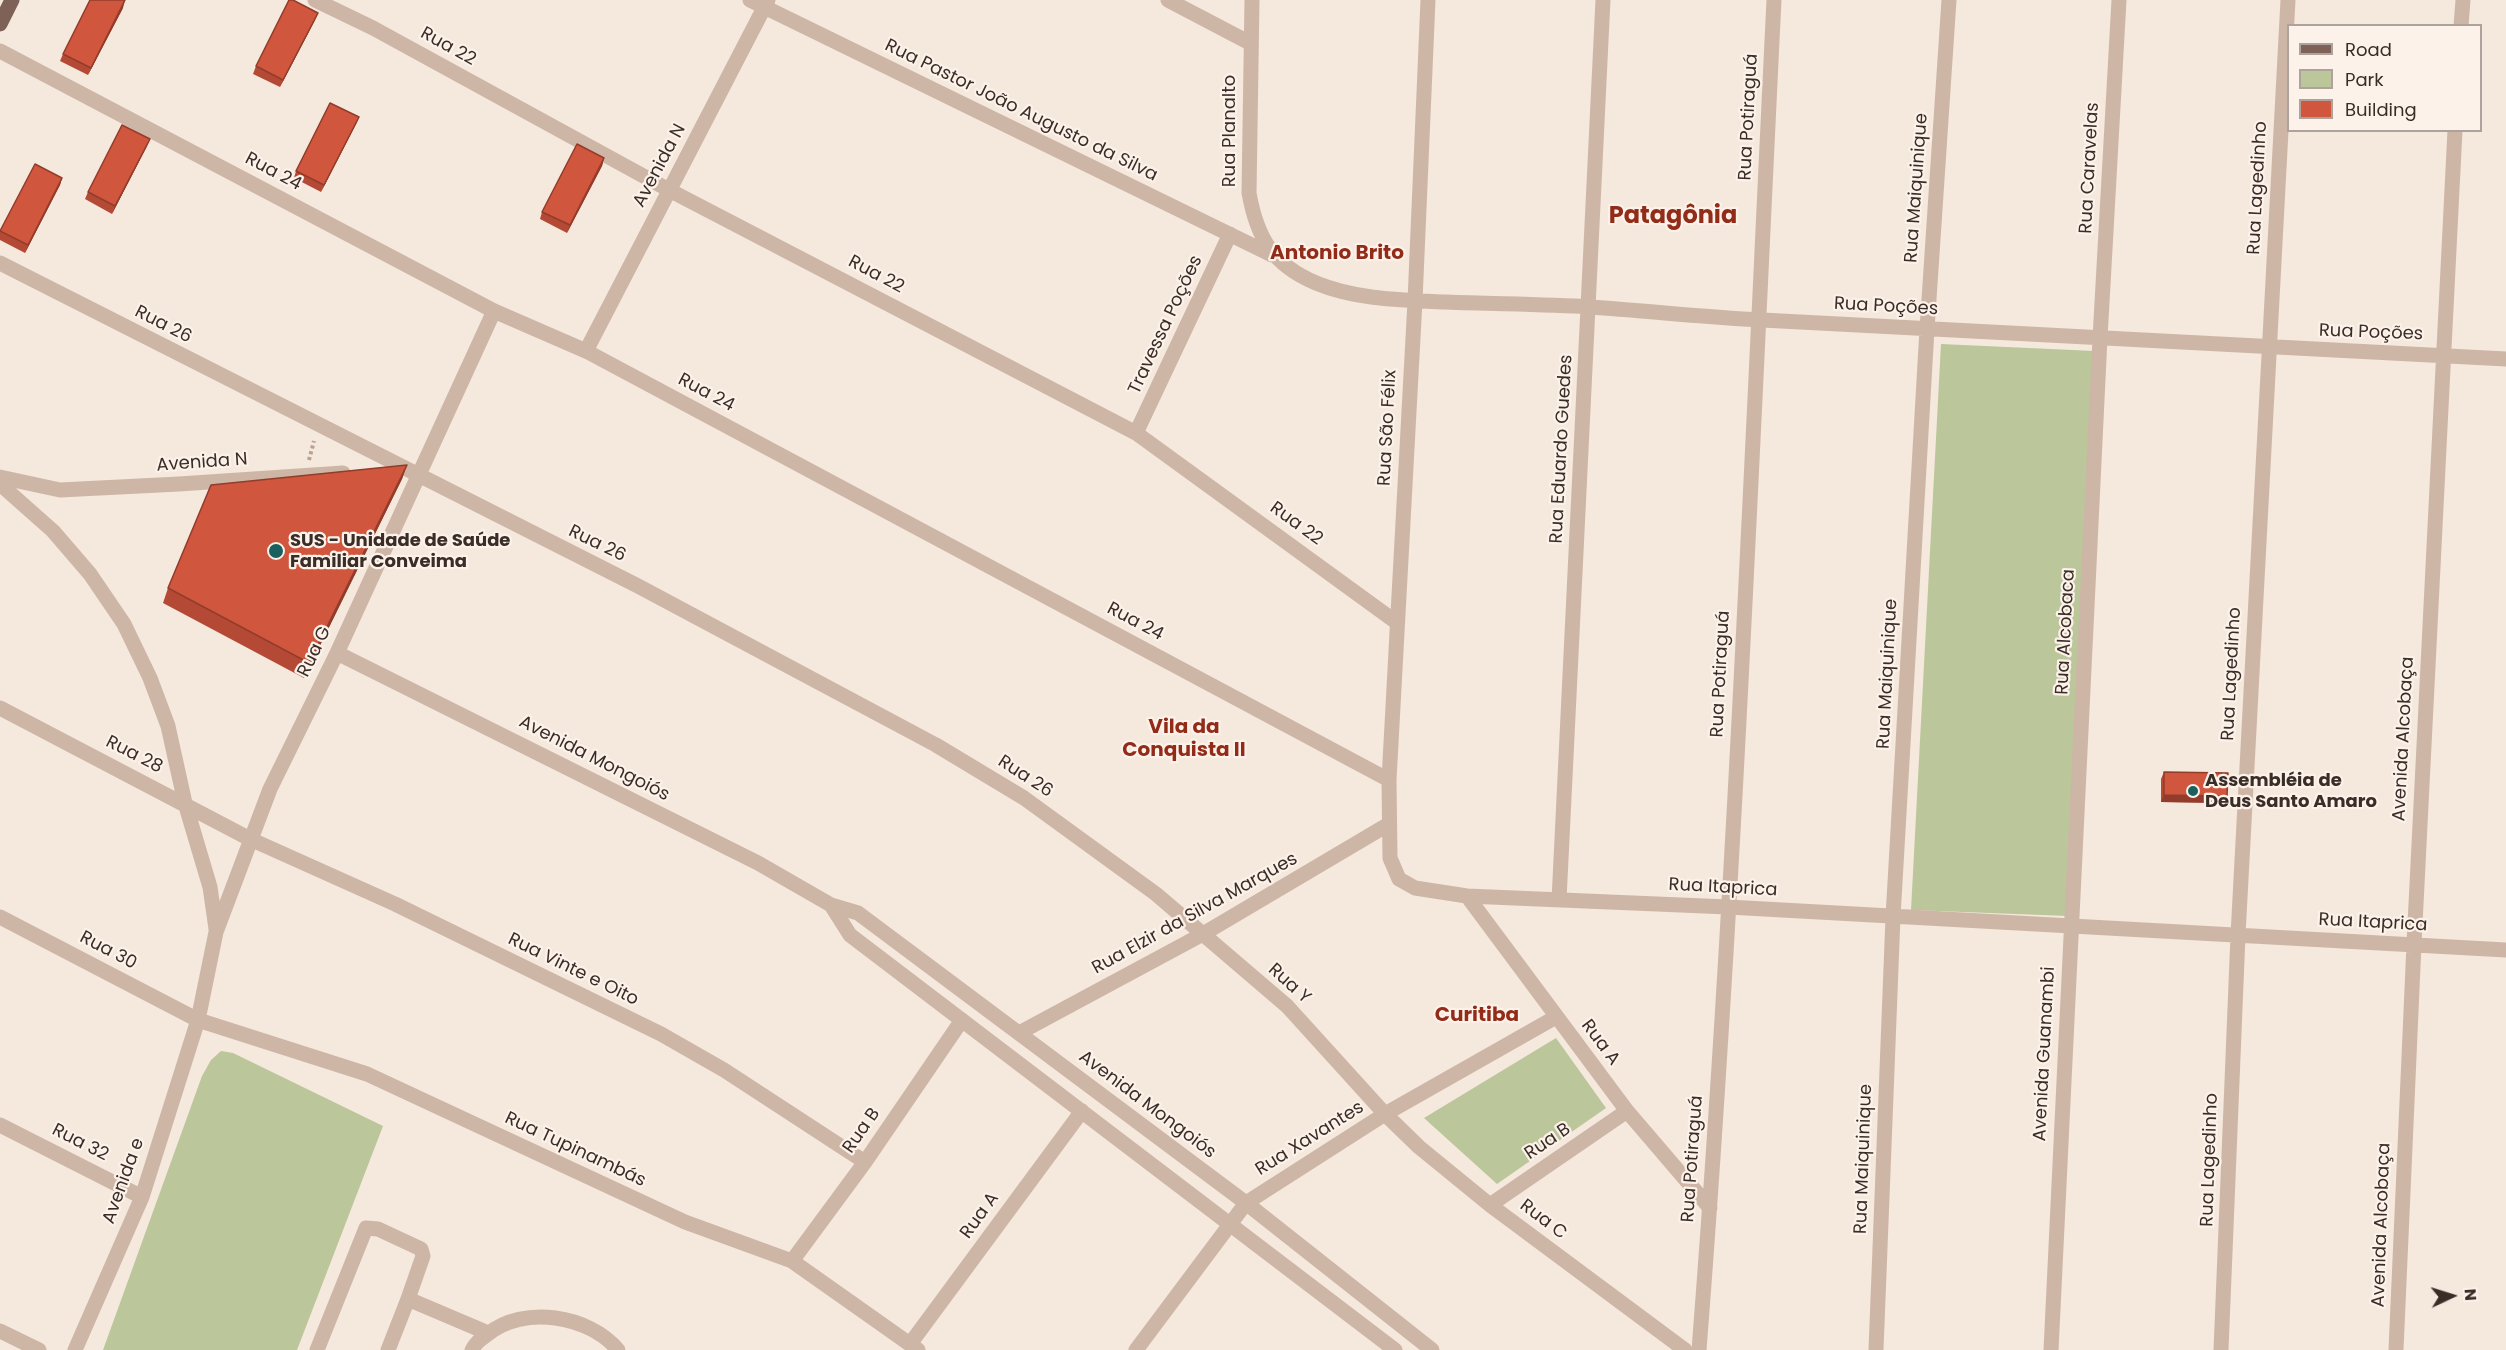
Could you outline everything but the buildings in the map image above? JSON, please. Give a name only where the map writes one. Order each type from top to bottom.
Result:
[{"type":"main road","points":[[0,24],[12,0]]},
{"type":"street","name":"Rua 22","points":[[315,0],[373,28],[669,190],[1136,433],[1396,622]]},
{"type":"street","name":"Rua Pastor João Augusto da Silva","points":[[750,0],[767,4],[1275,256]]},
{"type":"street","points":[[1168,0],[1250,42]]},
{"type":"street","name":"Rua Planalto","points":[[1252,0],[1249,193],[1263,241],[1275,256]]},
{"type":"street","name":"Rua São Félix","points":[[1390,858],[1389,780],[1415,301],[1428,0]]},
{"type":"street","name":"Rua Eduardo Guedes","points":[[1559,900],[1603,0]]},
{"type":"street","name":"Rua Potiraguá","points":[[1699,1350],[1728,907],[1774,0]]},
{"type":"street","name":"Rua Maiquinique","points":[[1876,1350],[1893,917],[1949,0]]},
{"type":"street","name":"Rua Caravelas","points":[[2100,338],[2119,0]]},
{"type":"street","name":"Rua Lagedinho","points":[[2222,1350],[2238,935],[2288,0]]},
{"type":"street","points":[[2461,24],[2463,0]]},
{"type":"street","name":"Avenida N","points":[[586,351],[767,4]]},
{"type":"street","name":"Rua 24","points":[[0,51],[494,311],[586,351],[1389,780]]},
{"type":"street","name":"Avenida Alcobaça","points":[[2396,1350],[2455,132]]},
{"type":"street","name":"Travessa Poções","points":[[1136,433],[1230,234]]},
{"type":"street","name":"Rua Poções","points":[[1275,256],[1294,272],[1318,284],[1359,296],[1415,301],[1589,307],[1758,320],[2268,349],[2506,359]]},
{"type":"street","name":"Rua 26","points":[[0,264],[638,586],[936,745],[1024,798],[1156,894]]},
{"type":"street","name":"Rua G","points":[[198,1020],[216,932],[270,789],[337,653],[414,471],[494,311]]},
{"type":"street","name":"Rua Alcobaca","points":[[2071,928],[2100,338]]},
{"type":"street","points":[[381,470],[414,471]]},
{"type":"street","name":"Avenida N","points":[[0,477],[60,490],[361,472]]},
{"type":"street","points":[[0,483],[53,531],[90,574],[124,624],[150,678],[168,726],[184,803],[210,887],[216,932]]},
{"type":"street","name":"Avenida Mongoiós","points":[[337,653],[758,863],[831,905],[858,913],[1246,1203],[1432,1350]]},
{"type":"street","name":"Rua 28","points":[[0,708],[250,839]]},
{"type":"street","name":"Rua Elzir da Silva Marques","points":[[1019,1034],[1203,934],[1389,824]]},
{"type":"street","name":"Rua Vinte e Oito","points":[[250,839],[395,904],[661,1034],[724,1070],[865,1162]]},
{"type":"street","name":"Rua Itaprica","points":[[1390,858],[1393,869],[1405,885],[1467,896],[1728,907],[2071,928]]},
{"type":"street","name":"Rua Y","points":[[1156,894],[1287,1006],[1385,1114]]},
{"type":"street","name":"Rua A","points":[[1467,896],[1627,1111],[1710,1208]]},
{"type":"street","name":"Avenida Mongoiós","points":[[831,905],[850,935],[1230,1222],[1395,1350]]},
{"type":"street","name":"Rua 30","points":[[0,917],[198,1020]]},
{"type":"street","points":[[2071,928],[2238,935]]},
{"type":"street","name":"Avenida Guanambi","points":[[2051,1350],[2071,928]]},
{"type":"street","name":"Rua Itaprica","points":[[2238,935],[2506,950]]},
{"type":"street","name":"Rua Xavantes","points":[[1136,1350],[1246,1203],[1385,1114],[1556,1017]]},
{"type":"street","name":"Avenida e","points":[[75,1350],[142,1197],[198,1020]]},
{"type":"street","name":"Rua Tupinambás","points":[[198,1020],[367,1074],[685,1222],[792,1261],[914,1347]]},
{"type":"street","name":"Rua B","points":[[792,1261],[865,1162],[962,1020]]},
{"type":"street","name":"Rua A","points":[[914,1347],[1082,1111]]},
{"type":"street","name":"Rua B","points":[[1490,1205],[1627,1111]]},
{"type":"street","name":"Rua C","points":[[1385,1114],[1419,1147],[1490,1205],[1685,1350]]},
{"type":"street","name":"Rua 32","points":[[0,1125],[142,1197]]},
{"type":"street","points":[[316,1350],[366,1228],[378,1228],[421,1249],[423,1256],[388,1350]]},
{"type":"street","points":[[408,1299],[488,1333]]},
{"type":"street","points":[[472,1350],[475,1344],[499,1324],[528,1316],[563,1320],[593,1330],[618,1350]]},
{"type":"street","points":[[0,1331],[39,1350]]},
{"type":"path","points":[[287,476],[300,470],[309,460],[314,439],[312,422]]},
{"type":"green space","points":[[1941,344],[2094,351],[2067,916],[1911,910]]},
{"type":"green space","points":[[1556,1038],[1606,1108],[1497,1184],[1424,1118]]},
{"type":"green space","points":[[221,1051],[233,1053],[383,1126],[297,1350],[103,1350],[202,1076],[211,1060]]},
{"type":"place","name":"SUS - Unidade de Saúde Familiar Conveima","points":[[276,551]]},
{"type":"place","name":"Assembléia de Deus Santo Amaro","points":[[2193,791]]},
{"type":"district","name":"Patagônia","points":[[1673,217]]},
{"type":"district","name":"Antonio Brito","points":[[1337,254]]},
{"type":"district","name":"Vila da Conquista II","points":[[1184,740]]},
{"type":"district","name":"Curitiba","points":[[1477,1016]]}]
